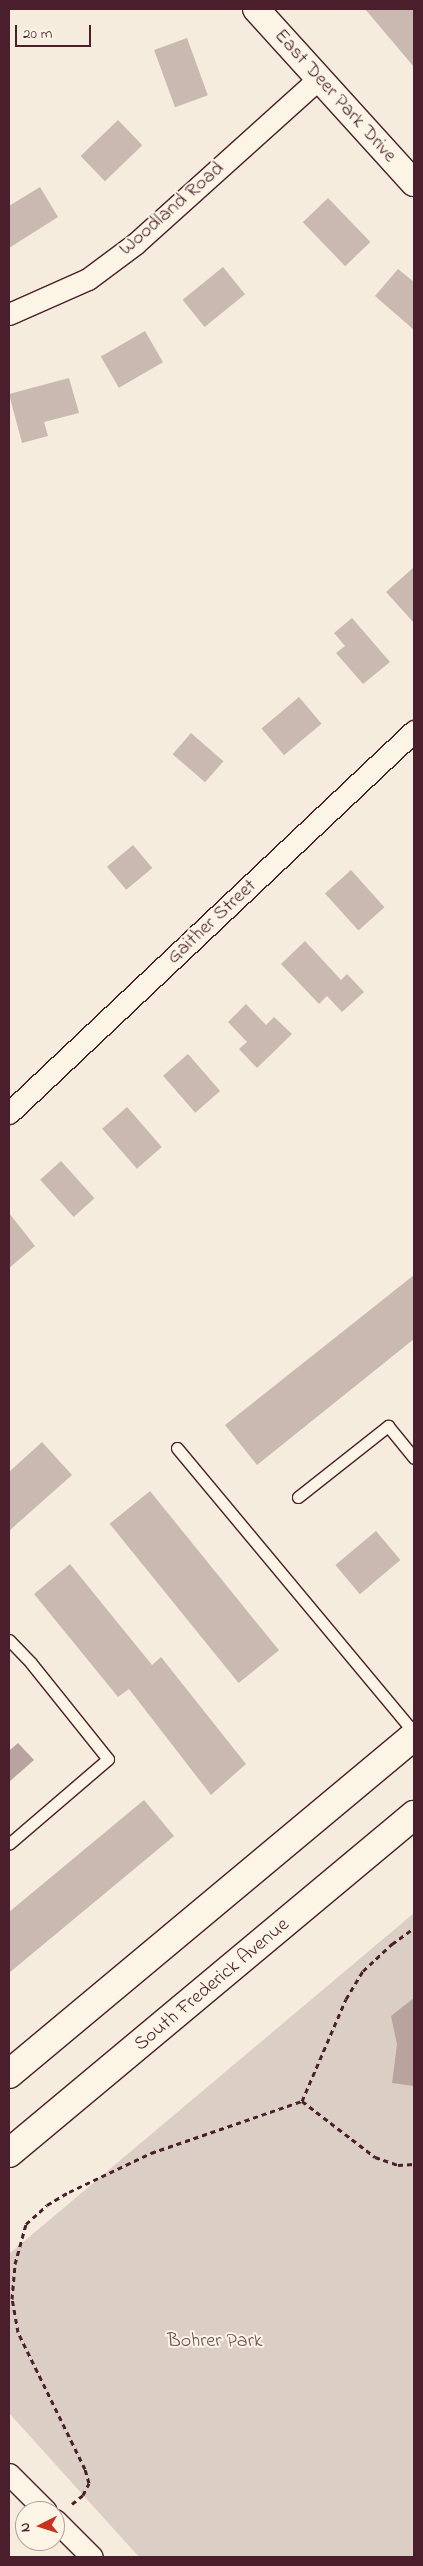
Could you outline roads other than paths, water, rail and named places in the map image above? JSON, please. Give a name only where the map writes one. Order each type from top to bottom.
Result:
[{"type":"main road","points":[[9,2074],[414,1736]]},
{"type":"main road","name":"South Frederick Avenue","points":[[9,2153],[414,1815]]},
{"type":"street","name":"East Deer Park Drive","points":[[256,9],[414,184]]},
{"type":"street","name":"Woodland Road","points":[[9,314],[88,279],[135,244],[318,79]]},
{"type":"street","name":"Gaither Street","points":[[9,1113],[414,731]]},
{"type":"street","points":[[9,2474],[36,2501]]},
{"type":"street","points":[[65,2518],[92,2557]]},
{"type":"lane","points":[[298,1497],[388,1426],[414,1458]]},
{"type":"lane","points":[[177,1448],[414,1732]]},
{"type":"lane","points":[[9,1640],[31,1663],[108,1759],[9,1844]]},
{"type":"park label","name":"Bohrer Park","points":[[215,2341]]}]
